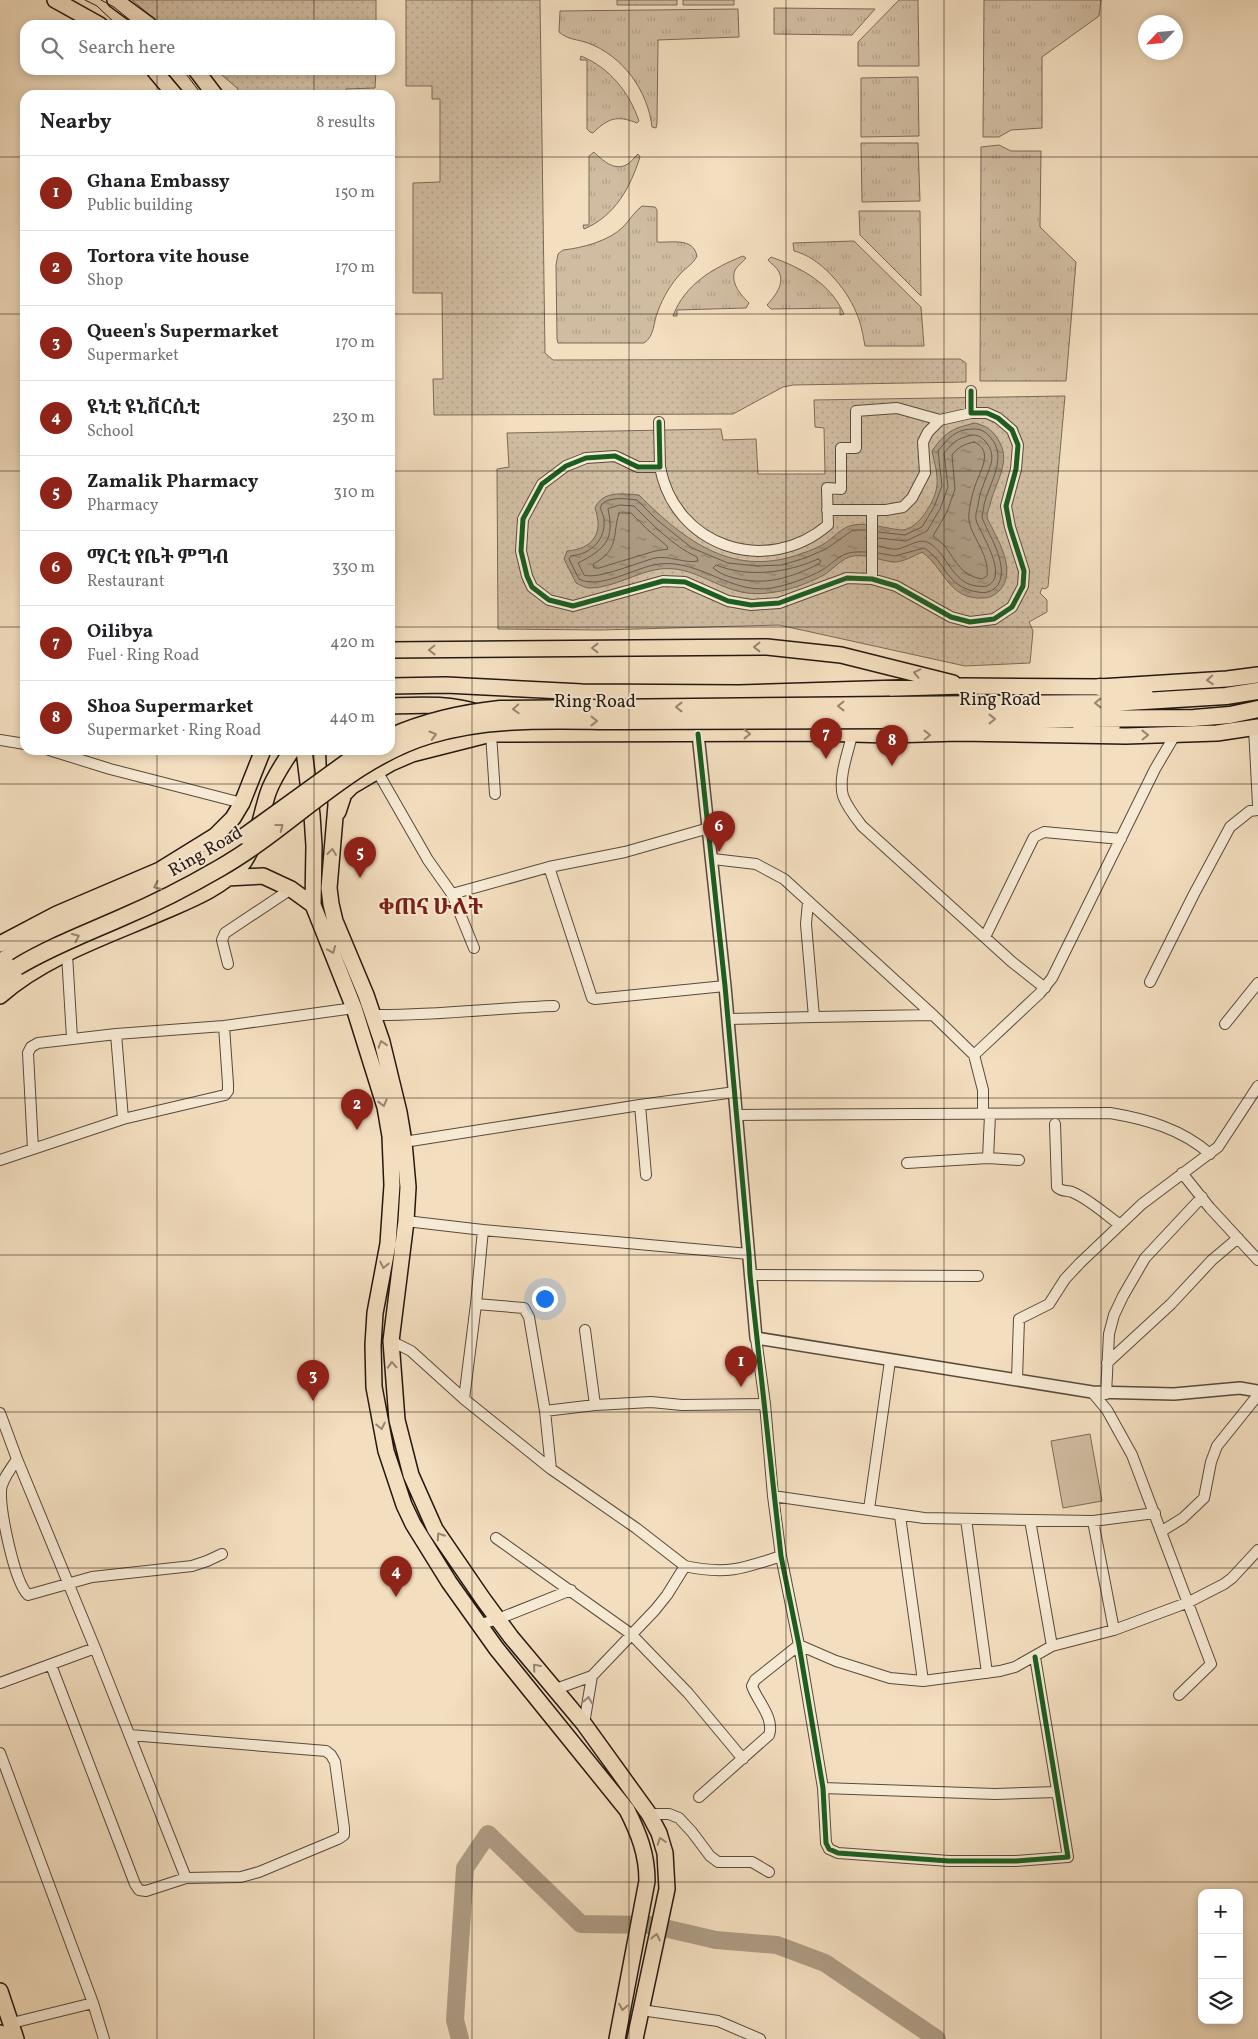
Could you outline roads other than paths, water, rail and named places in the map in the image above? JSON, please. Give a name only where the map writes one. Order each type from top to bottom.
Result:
[{"type":"highway","points":[[1100,687],[1164,700]]},
{"type":"highway","points":[[891,713],[1164,700],[1226,696],[1258,691]]},
{"type":"highway","name":"Ring Road","points":[[395,735],[413,727],[451,716],[500,709],[891,713],[1136,720],[1230,715],[1258,709]]},
{"type":"highway","name":"Ring Road","points":[[395,749],[430,735],[480,724],[530,721],[891,713]]},
{"type":"highway","points":[[1078,734],[1136,720]]},
{"type":"highway","name":"Ring Road","points":[[0,980],[6,957],[48,933],[181,875],[245,836],[357,755]]},
{"type":"highway","name":"Ring Road","points":[[6,957],[81,934],[148,906],[221,868],[351,774],[382,755]]},
{"type":"main road","points":[[55,0],[91,20]]},
{"type":"main road","points":[[114,0],[142,20]]},
{"type":"main road","points":[[158,75],[171,90]]},
{"type":"main road","points":[[200,75],[210,90]]},
{"type":"main road","points":[[395,650],[767,647],[841,655],[964,686]]},
{"type":"main road","name":"Ring Road","points":[[395,686],[446,685],[582,692],[739,693],[964,686],[1100,687],[1227,679],[1258,675]]},
{"type":"main road","points":[[395,706],[435,704],[462,707],[494,717],[529,734]]},
{"type":"main road","points":[[335,823],[344,794],[352,786],[377,771],[412,754],[491,734],[1078,734],[1126,736],[1217,733],[1256,727]]},
{"type":"main road","points":[[6,957],[57,914],[160,870],[215,836],[233,818],[242,803],[261,755]]},
{"type":"main road","points":[[0,996],[28,975],[67,954],[186,902],[212,888],[238,868],[245,860],[256,836],[269,791],[289,755]]},
{"type":"main road","points":[[305,755],[314,846],[313,905],[354,1008],[385,1107],[390,1136],[392,1185],[388,1244],[374,1313],[373,1345],[374,1387],[386,1451],[404,1506],[425,1545],[478,1624],[627,1810],[642,1840],[647,1864],[647,1881],[617,2039]]},
{"type":"main road","points":[[334,755],[335,823],[330,880],[331,904],[335,921],[373,1015],[389,1066],[404,1142],[408,1187],[406,1220],[391,1341],[397,1420],[411,1475],[435,1529],[498,1620],[584,1724],[649,1814],[659,1833],[665,1853],[666,1889],[635,2039]]},
{"type":"main road","points":[[226,878],[263,876],[291,889],[313,905]]},
{"type":"main road","points":[[374,1069],[389,1066]]},
{"type":"main road","points":[[0,1990],[16,2039]]},
{"type":"main road","points":[[0,2033],[2,2039]]},
{"type":"street","points":[[971,391],[971,413]]},
{"type":"street","points":[[659,422],[660,467],[663,485],[675,506],[692,525],[710,538],[728,547],[750,551],[775,551],[798,544],[814,536],[828,525],[827,488],[841,489],[841,448],[856,448],[856,411],[897,408],[940,420],[971,413],[987,414],[998,418],[1012,430],[1018,445],[1016,469],[1006,506],[1024,571],[1023,586],[1012,607],[994,619],[970,622],[951,617],[896,586],[872,579],[848,578],[779,603],[751,605],[728,601],[685,582],[664,580],[573,606],[549,600],[532,587],[527,576],[521,551],[522,535],[524,518],[542,484],[566,466],[586,458],[615,456],[638,467],[660,467]]},
{"type":"street","points":[[828,510],[872,510],[903,507],[912,498],[925,473],[923,442],[928,432],[940,420]]},
{"type":"street","points":[[872,510],[872,579]]},
{"type":"street","points":[[1256,727],[1258,805]]},
{"type":"street","points":[[491,734],[495,794]]},
{"type":"street","points":[[698,734],[713,859],[750,1275],[765,1404],[773,1496],[781,1556],[799,1645],[823,1788],[826,1842],[832,1851],[949,1861],[1016,1861],[1068,1857],[1035,1657]]},
{"type":"street","points":[[852,735],[842,781],[843,795],[848,807],[862,826],[1012,962],[1044,988]]},
{"type":"street","points":[[974,1055],[1052,978],[1120,839],[1175,735]]},
{"type":"street","points":[[0,740],[20,743]]},
{"type":"street","points":[[65,755],[110,769],[242,803]]},
{"type":"street","points":[[377,771],[428,860],[452,894],[474,948]]},
{"type":"street","points":[[1150,982],[1230,827],[1250,811],[1258,810]]},
{"type":"street","points":[[452,894],[549,867],[625,852],[709,828]]},
{"type":"street","points":[[985,937],[1034,837],[1039,833],[1120,839]]},
{"type":"street","points":[[713,859],[756,864],[784,879],[934,1015],[974,1055],[987,1114],[988,1158]]},
{"type":"street","points":[[549,867],[592,998],[725,986]]},
{"type":"street","points":[[228,964],[222,940],[225,933],[291,889]]},
{"type":"street","points":[[808,902],[806,924],[814,1017]]},
{"type":"street","points":[[67,954],[72,1038]]},
{"type":"street","points":[[1225,1024],[1258,983]]},
{"type":"street","points":[[373,1015],[401,1016],[554,1006]]},
{"type":"street","points":[[33,1150],[28,1053],[38,1043],[72,1038],[224,1026],[354,1008]]},
{"type":"street","points":[[728,1019],[934,1015]]},
{"type":"street","points":[[0,1160],[123,1118],[225,1095],[228,1091],[228,1084],[224,1026]]},
{"type":"street","points":[[116,1034],[123,1118]]},
{"type":"street","points":[[1017,1379],[1019,1319],[1049,1304],[1065,1279],[1120,1225],[1148,1199],[1218,1147],[1254,1101],[1258,1086]]},
{"type":"street","points":[[404,1142],[735,1092]]},
{"type":"street","points":[[640,1105],[646,1175]]},
{"type":"street","points":[[737,1115],[1110,1113],[1128,1116],[1178,1132],[1210,1154]]},
{"type":"street","points":[[1055,1124],[1057,1187],[1061,1191],[1072,1192],[1083,1198],[1120,1225]]},
{"type":"street","points":[[907,1163],[988,1158],[1019,1160]]},
{"type":"street","points":[[1182,1173],[1258,1260]]},
{"type":"street","points":[[1106,1394],[1109,1334],[1122,1296],[1145,1258],[1202,1197]]},
{"type":"street","points":[[406,1220],[483,1230],[749,1254]]},
{"type":"street","points":[[464,1399],[483,1230]]},
{"type":"street","points":[[1108,1363],[1171,1304],[1212,1260],[1238,1238]]},
{"type":"street","points":[[750,1275],[978,1276]]},
{"type":"street","points":[[476,1304],[518,1306],[524,1308],[529,1317],[545,1411],[551,1469]]},
{"type":"street","points":[[585,1330],[595,1405]]},
{"type":"street","points":[[756,1338],[890,1361],[1106,1394],[1174,1394],[1240,1388],[1258,1393],[1217,1446],[1211,1462],[1204,1498],[1184,1518],[1162,1531]]},
{"type":"street","points":[[391,1341],[411,1351],[464,1399],[551,1469],[636,1528],[685,1566],[709,1571],[731,1570],[756,1565],[781,1556]]},
{"type":"street","points":[[869,1509],[890,1361]]},
{"type":"street","points":[[1092,1392],[1107,1410],[1128,1448],[1162,1531],[1211,1664],[1179,1695]]},
{"type":"street","points":[[545,1411],[595,1405],[651,1402],[765,1404]]},
{"type":"street","points":[[0,1413],[186,1878]]},
{"type":"street","points":[[17,1459],[5,1478],[1,1490],[2,1512],[16,1575],[28,1596],[92,1577],[192,1566],[222,1554]]},
{"type":"street","points":[[773,1496],[869,1509],[900,1516],[966,1519],[1093,1521],[1154,1513]]},
{"type":"street","points":[[900,1516],[923,1681]]},
{"type":"street","points":[[966,1519],[988,1673]]},
{"type":"street","points":[[1030,1520],[1052,1646]]},
{"type":"street","points":[[1093,1521],[1114,1630]]},
{"type":"street","points":[[496,1538],[631,1634],[688,1693],[742,1759]]},
{"type":"street","points":[[799,1645],[860,1670],[890,1678],[923,1681],[988,1673],[1016,1667],[1052,1646],[1114,1630],[1189,1602],[1232,1578],[1258,1550]]},
{"type":"street","points":[[556,1690],[592,1676],[661,1602],[685,1566]]},
{"type":"street","points":[[478,1624],[498,1620],[571,1590]]},
{"type":"street","points":[[699,1798],[769,1735],[771,1729],[770,1722],[752,1686],[755,1680],[799,1645]]},
{"type":"street","points":[[0,1682],[95,1648]]},
{"type":"street","points":[[51,1665],[135,1884],[139,1890],[146,1892],[186,1878],[241,1877],[344,1835],[336,1762],[326,1751],[130,1735]]},
{"type":"street","points":[[584,1724],[592,1676]]},
{"type":"street","points":[[0,1753],[93,2003],[104,2039]]},
{"type":"street","points":[[823,1788],[995,1794],[1056,1792]]},
{"type":"street","points":[[649,1814],[669,1814],[679,1818],[718,1862],[752,1862],[769,1872]]},
{"type":"street","points":[[12,2023],[93,2003]]},
{"type":"street","points":[[641,2010],[718,2021],[760,2039]]},
{"type":"water","points":[[975,423],[987,427],[993,432],[1000,443],[1004,458],[1001,474],[987,516],[1000,544],[1007,568],[1004,583],[1000,590],[990,597],[971,597],[962,594],[954,588],[930,558],[922,552],[897,562],[866,556],[849,557],[824,575],[806,583],[787,590],[757,594],[736,591],[683,570],[672,569],[651,571],[607,585],[588,588],[576,583],[564,559],[567,551],[584,547],[594,538],[598,525],[595,508],[603,498],[614,494],[639,495],[675,528],[693,541],[733,558],[755,562],[778,560],[808,551],[824,544],[841,530],[853,525],[908,529],[920,520],[930,506],[936,491],[937,476],[932,451],[941,439],[950,432]]},
{"type":"waterway","points":[[460,2039],[455,2020],[465,1868],[488,1834],[581,1924],[651,1925],[716,1940],[777,1945],[825,1963],[937,2039]]},
{"type":"tram line","points":[[85,0],[97,6],[112,20]]},
{"type":"tram line","points":[[101,0],[114,7],[130,20]]},
{"type":"tram line","points":[[168,75],[182,90]]},
{"type":"tram line","points":[[187,75],[198,90]]},
{"type":"place","name":"Oilibya","points":[[826,759]]},
{"type":"place","name":"Shoa Supermarket","points":[[892,766]]},
{"type":"place","name":"ማርቲ የቤት ምግብ","points":[[719,852]]},
{"type":"place","name":"Zamalik Pharmacy","points":[[360,878]]},
{"type":"place","name":"Tortora vite house","points":[[357,1130]]},
{"type":"place","name":"Ghana Embassy","points":[[741,1387]]},
{"type":"place","name":"Queen's Supermarket","points":[[313,1401]]},
{"type":"place","name":"ዩኒቲ ዩኒቨርሲቲ","points":[[396,1597]]},
{"type":"district","name":"ቀጠና ሁለት","points":[[431,906]]}]
